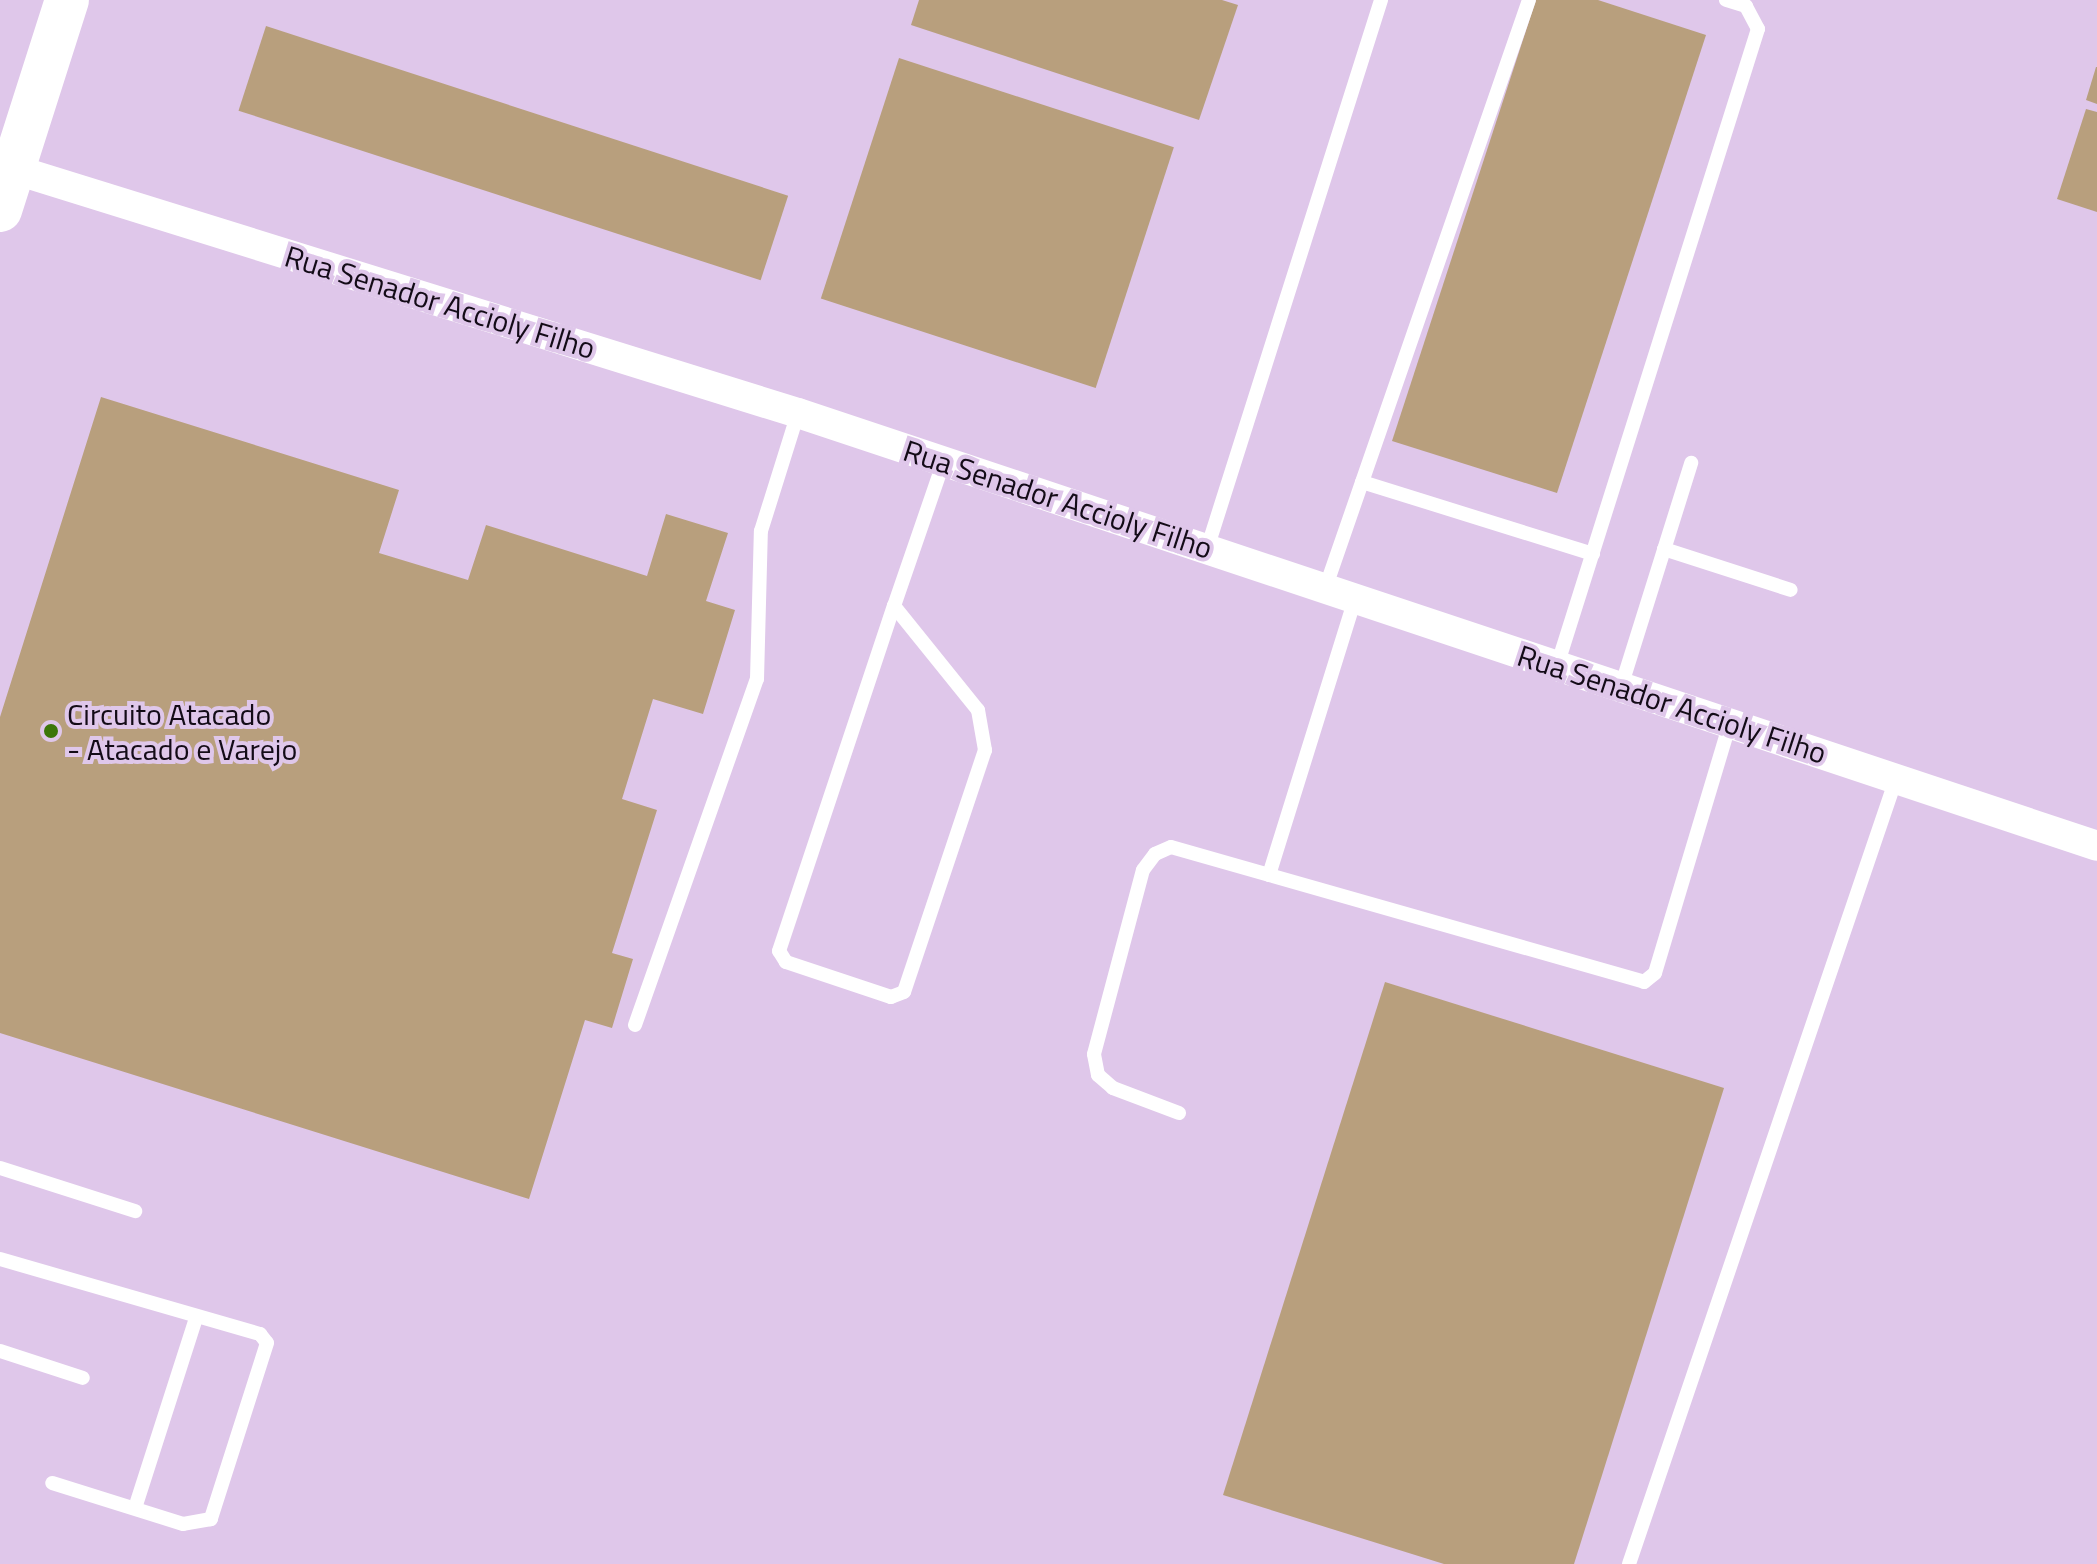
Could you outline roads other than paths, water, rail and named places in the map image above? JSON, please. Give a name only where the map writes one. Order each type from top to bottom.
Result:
[{"type":"main road","points":[[0,210],[67,0]]},
{"type":"street","name":"Rua Senador Accioly Filho","points":[[13,169],[798,413],[2097,846]]},
{"type":"lane","points":[[1207,549],[1381,0]]},
{"type":"lane","points":[[1325,589],[1529,0]]},
{"type":"lane","points":[[1557,666],[1758,29],[1746,6],[1726,0]]},
{"type":"lane","points":[[635,1025],[757,679],[761,531],[798,413]]},
{"type":"lane","points":[[894,606],[978,710],[985,750],[904,992],[891,997],[786,962],[779,951],[894,606],[944,461]]},
{"type":"lane","points":[[1621,687],[1691,463]]},
{"type":"lane","points":[[1362,482],[1593,554]]},
{"type":"lane","points":[[1664,549],[1791,590]]},
{"type":"lane","points":[[1269,875],[1355,599]]},
{"type":"lane","points":[[1179,1113],[1113,1088],[1098,1075],[1094,1054],[1143,870],[1171,847],[1649,980],[1730,723]]},
{"type":"lane","points":[[1629,1564],[1896,779]]},
{"type":"lane","points":[[0,1168],[135,1211]]},
{"type":"lane","points":[[0,1259],[260,1334],[267,1343],[263,1369],[211,1519],[183,1524],[52,1483]]},
{"type":"lane","points":[[135,1508],[196,1318]]},
{"type":"lane","points":[[0,1351],[83,1378]]},
{"type":"place","name":"Circuito Atacado - Atacado e Varejo","points":[[51,731]]}]
